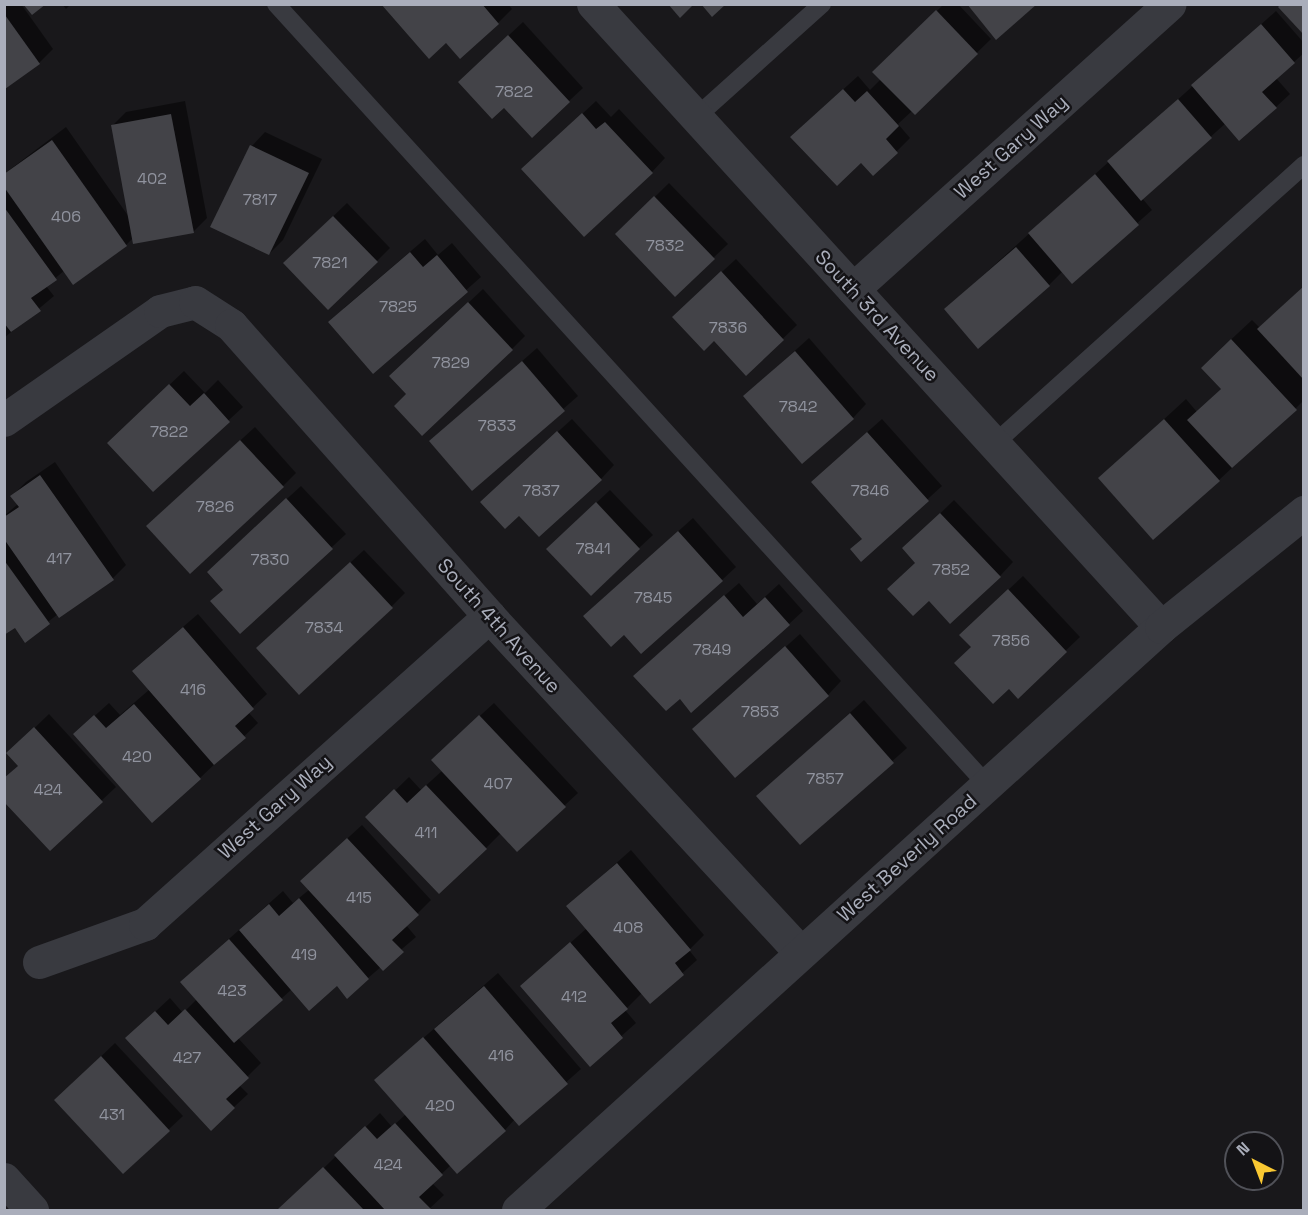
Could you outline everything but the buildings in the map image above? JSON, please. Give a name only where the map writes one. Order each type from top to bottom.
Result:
[{"type":"street","name":"South 3rd Avenue","points":[[593,4],[694,119],[853,289],[1161,627]]},
{"type":"street","name":"West Gary Way","points":[[853,289],[1169,4]]},
{"type":"street","name":"South 4th Avenue","points":[[4,420],[160,311],[195,302],[231,325],[489,616],[801,953]]},
{"type":"street","name":"West Beverly Road","points":[[518,1210],[1161,627],[1304,512]]},
{"type":"street","name":"West Gary Way","points":[[39,962],[145,924],[489,616]]},
{"type":"street","points":[[4,1179],[32,1210]]},
{"type":"lane","points":[[276,4],[988,786]]},
{"type":"lane","points":[[694,119],[822,4]]},
{"type":"lane","points":[[994,444],[1304,165]]}]
